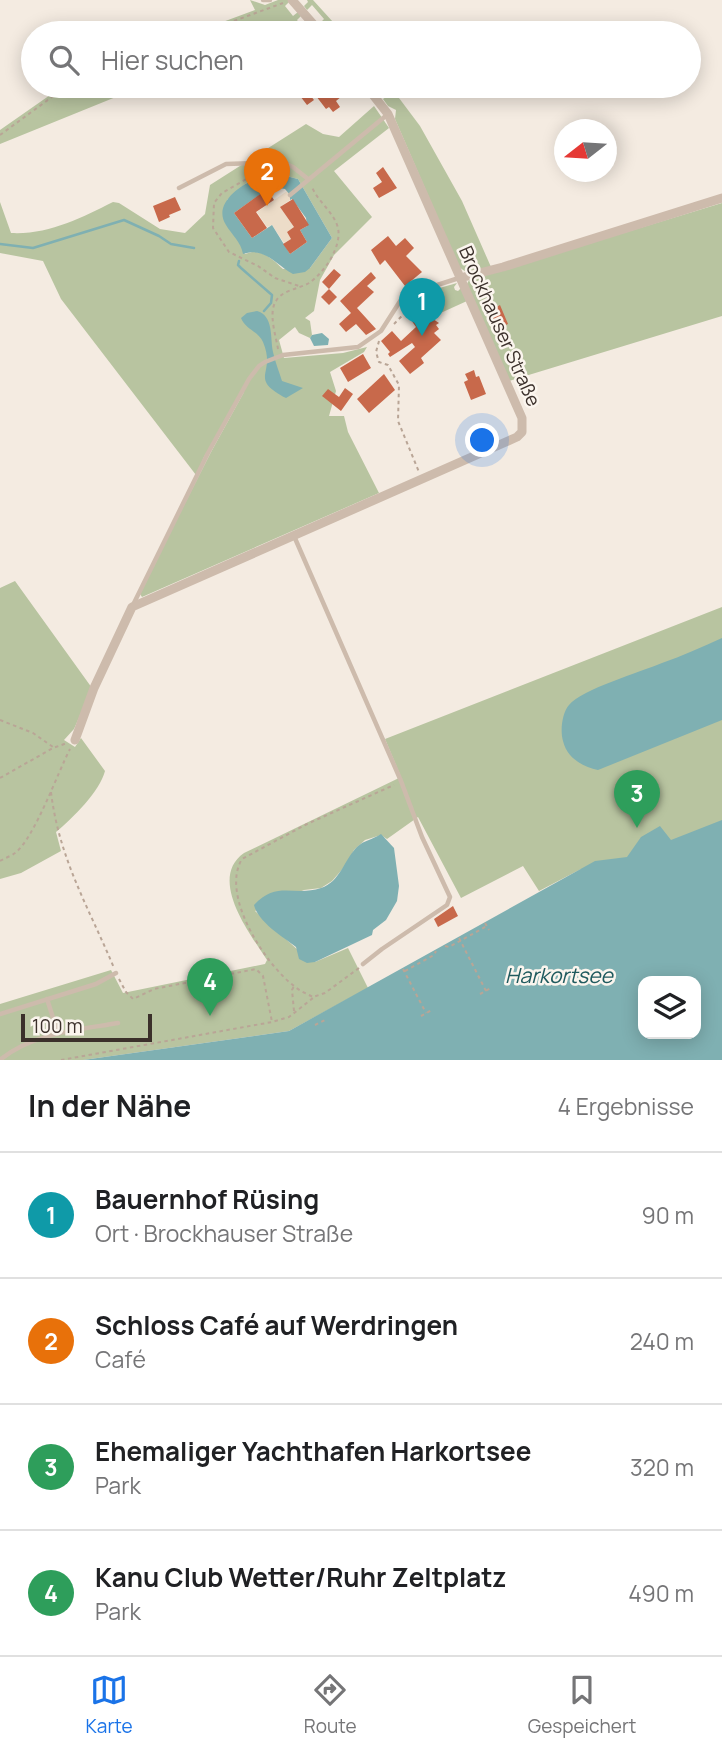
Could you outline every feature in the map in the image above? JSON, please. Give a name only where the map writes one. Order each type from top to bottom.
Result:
[{"type":"street","points":[[291,0],[310,21]]},
{"type":"street","name":"Brockhauser Straße","points":[[132,607],[517,438],[523,429],[522,418],[388,114],[375,98]]},
{"type":"street","points":[[460,278],[722,198]]},
{"type":"street","points":[[75,740],[94,688],[132,607]]},
{"type":"lane","points":[[263,0],[270,0]]},
{"type":"lane","points":[[290,195],[388,114]]},
{"type":"lane","points":[[179,188],[226,164],[277,162],[293,167],[307,180]]},
{"type":"lane","points":[[132,607],[208,453],[249,379],[264,362],[277,357],[358,347],[381,331],[404,295],[418,286],[431,286],[460,278]]},
{"type":"lane","points":[[294,535],[450,897],[447,905],[363,964]]},
{"type":"lane","points":[[0,1014],[96,984],[116,973]]},
{"type":"lane","points":[[47,999],[58,1033]]},
{"type":"lane","points":[[0,1060],[24,1045],[58,1033],[118,1023]]},
{"type":"path","points":[[234,21],[291,0]]},
{"type":"path","points":[[0,135],[51,98]]},
{"type":"path","points":[[277,162],[222,193],[214,203],[213,228],[229,252],[275,278],[302,286]]},
{"type":"path","points":[[277,357],[273,314],[276,300],[311,282],[323,269],[338,244],[338,229],[332,216],[307,180]]},
{"type":"path","points":[[388,330],[431,286]]},
{"type":"path","points":[[380,339],[376,352],[379,362],[388,365],[399,385],[398,421],[422,479]]},
{"type":"path","points":[[0,720],[33,733],[53,748]]},
{"type":"path","points":[[0,778],[53,748],[75,740]]},
{"type":"path","points":[[0,861],[16,852],[25,841],[75,740]]},
{"type":"path","points":[[313,997],[294,986],[257,942],[242,913],[236,891],[236,869],[242,859],[296,830],[401,781]]},
{"type":"path","points":[[51,792],[70,872],[125,992],[133,999],[154,989],[256,969],[262,976],[272,1022]]},
{"type":"path","points":[[445,946],[449,947],[487,926]]},
{"type":"path","points":[[460,940],[486,991]]},
{"type":"path","points":[[426,1013],[404,971],[434,955],[436,951]]},
{"type":"path","points":[[61,1060],[289,1017],[306,1006],[313,997],[325,993],[363,964]]},
{"type":"path","points":[[294,986],[294,1012]]},
{"type":"path","points":[[480,994],[491,988]]},
{"type":"path","points":[[421,1016],[432,1010]]},
{"type":"path","points":[[318,1016],[320,1022]]},
{"type":"path","points":[[315,1025],[326,1020]]},
{"type":"green space","points":[[250,0],[265,5],[278,0],[289,0],[285,6],[293,16],[298,12],[302,15],[298,21],[225,21],[255,10]]},
{"type":"green space","points":[[307,0],[313,0],[332,21],[322,21],[324,19],[312,5],[307,10],[304,6]]},
{"type":"green space","points":[[46,98],[113,98],[0,144],[0,130]]},
{"type":"green space","points":[[399,98],[420,126],[462,201],[491,267],[466,272],[459,267],[395,119],[396,110],[388,106],[383,99]]},
{"type":"green space","points":[[374,106],[389,128],[334,171],[372,217],[334,255],[320,280],[314,311],[305,318],[310,321],[310,338],[299,333],[295,327],[279,340],[284,358],[343,353],[367,347],[364,352],[330,372],[336,391],[329,416],[344,416],[348,432],[379,493],[142,597],[141,590],[244,392],[242,391],[196,475],[61,299],[43,261],[0,253],[0,202],[11,233],[51,228],[113,202],[119,203],[160,229],[185,233],[205,214],[210,185],[306,124],[323,134],[339,137]],"holes":[[[270,172],[298,179],[332,238],[310,268],[283,269],[261,253],[245,254],[227,200],[251,179]]]},
{"type":"green space","points":[[722,203],[722,316],[509,381],[467,284],[469,280]]},
{"type":"green space","points":[[457,283],[455,290],[461,288],[467,301],[434,316],[429,304],[433,302],[428,296],[429,291]]},
{"type":"green space","points":[[15,581],[92,688],[74,729],[64,740],[75,747],[81,738],[105,771],[92,796],[56,832],[61,851],[21,873],[0,879],[0,588]]},
{"type":"green space","points":[[722,607],[722,950],[581,869],[539,891],[523,866],[461,898],[418,817],[387,839],[381,835],[365,840],[354,850],[346,865],[332,881],[321,888],[304,890],[255,911],[315,962],[348,948],[368,988],[289,1031],[83,1060],[0,1060],[0,1004],[111,970],[123,993],[265,964],[267,960],[243,922],[231,892],[230,877],[234,864],[244,853],[401,777],[385,739]]},
{"type":"shaded area","points":[[287,191],[290,200],[280,207],[294,227],[287,232],[291,239],[284,243],[272,225],[267,227],[257,212]]},
{"type":"water","points":[[270,172],[298,179],[332,238],[305,272],[293,274],[264,255],[251,252],[243,254],[226,225],[223,207],[228,199],[244,185]],"holes":[[[269,188],[285,189],[290,200],[292,199],[306,218],[307,226],[300,230],[307,242],[290,254],[272,225],[252,238],[234,213]]]},
{"type":"water","points":[[257,311],[269,322],[273,352],[282,381],[303,388],[286,398],[274,391],[265,380],[267,362],[263,342],[241,318],[247,313]]},
{"type":"water","points":[[322,333],[329,339],[328,345],[314,346],[310,338]]},
{"type":"water","points":[[722,638],[722,720],[598,770],[581,764],[568,752],[562,737],[562,722],[567,708],[576,699],[599,687]]},
{"type":"water","name":"Harkortsee","points":[[722,820],[722,1060],[83,1060],[289,1031],[595,861],[627,857],[641,837],[660,826],[671,840]]},
{"type":"water","points":[[381,834],[394,848],[399,886],[397,901],[386,920],[373,930],[372,935],[315,962],[307,963],[299,959],[296,947],[260,917],[254,905],[270,893],[311,890],[327,885],[337,876],[357,847]]},
{"type":"building","points":[[302,98],[312,98],[314,100],[307,105]]},
{"type":"building","points":[[318,98],[340,98],[336,101],[340,107],[333,112],[329,107],[326,109]]},
{"type":"building","points":[[383,167],[397,188],[379,198],[373,188],[382,182],[376,173]]},
{"type":"building","points":[[267,189],[274,200],[256,212],[267,228],[252,238],[234,213]]},
{"type":"building","points":[[175,197],[181,210],[159,222],[153,206]]},
{"type":"building","points":[[293,199],[309,225],[300,230],[307,242],[290,254],[283,244],[291,239],[287,232],[294,227],[280,207]]},
{"type":"building","points":[[388,236],[396,246],[405,238],[414,248],[406,256],[422,272],[405,286],[385,260],[380,265],[371,250]]},
{"type":"building","points":[[334,269],[341,275],[329,289],[322,282]]},
{"type":"building","points":[[371,272],[376,278],[367,286],[374,292],[357,308],[376,329],[366,335],[356,324],[346,332],[339,324],[351,313],[340,301]]},
{"type":"building","points":[[329,289],[337,297],[329,305],[321,297]]},
{"type":"building","points":[[500,305],[508,324],[499,328],[489,311]]},
{"type":"building","points":[[419,307],[431,320],[439,323],[436,325],[439,329],[434,333],[441,340],[421,358],[424,363],[410,374],[399,361],[415,347],[412,343],[390,357],[390,352],[381,341],[392,331],[401,341],[416,327],[409,317]]},
{"type":"building","points":[[363,354],[371,368],[348,382],[340,368]]},
{"type":"building","points":[[474,370],[486,394],[471,400],[464,382],[468,380],[465,374]]},
{"type":"building","points":[[384,374],[395,390],[369,413],[357,399]]},
{"type":"building","points":[[345,388],[353,394],[341,411],[322,396],[328,389],[339,397]]},
{"type":"building","points":[[453,906],[458,916],[438,927],[434,919]]},
{"type":"waterway","points":[[0,244],[33,248],[124,220],[171,244],[194,248]]},
{"type":"waterway","points":[[239,261],[238,265],[272,295],[271,303],[264,311]]},
{"type":"place","name":"Schloss Café auf Werdringen","points":[[267,206]]},
{"type":"place","name":"Bauernhof Rüsing","points":[[422,336]]},
{"type":"place","name":"Ehemaliger Yachthafen Harkortsee","points":[[637,828]]},
{"type":"place","name":"Kanu Club Wetter/Ruhr Zeltplatz","points":[[210,1016]]}]
